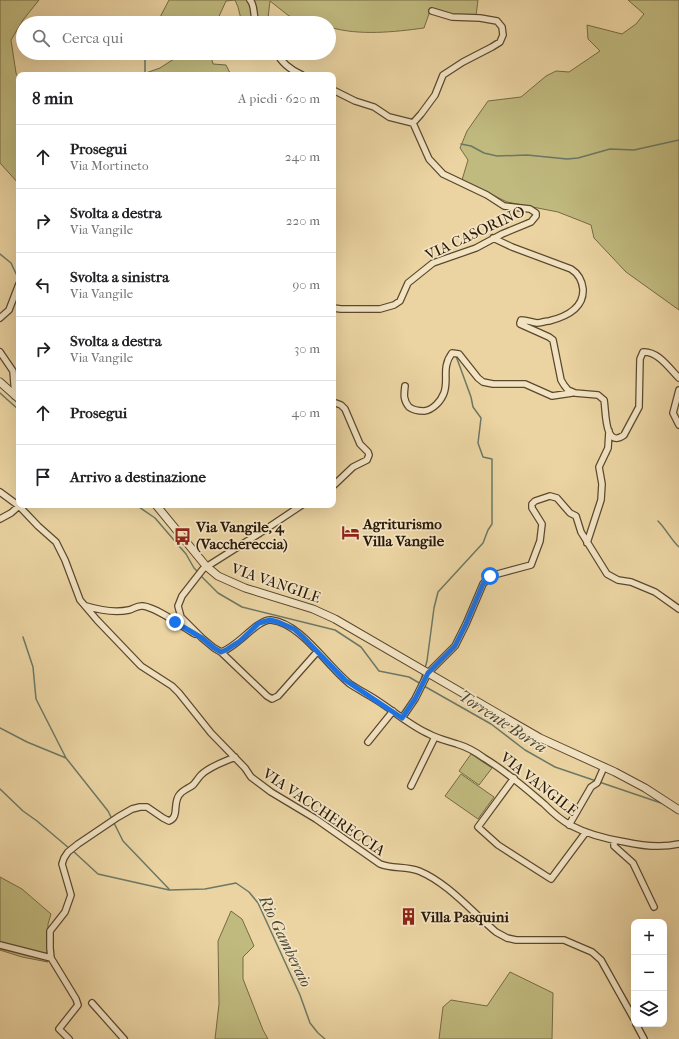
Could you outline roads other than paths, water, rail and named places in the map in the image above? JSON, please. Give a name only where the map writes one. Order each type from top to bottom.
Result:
[{"type":"street","points":[[250,0],[254,4],[254,16]]},
{"type":"street","points":[[336,92],[355,101],[374,107],[389,117],[413,123],[435,95],[443,75],[463,62],[500,42],[503,35],[502,27],[497,21],[480,18],[452,17],[432,11]]},
{"type":"street","points":[[280,60],[297,72]]},
{"type":"street","name":"VIA CASORINO","points":[[336,308],[380,309],[394,305],[400,301],[408,283],[434,263],[476,248],[534,219],[536,213],[530,209],[504,206],[488,195],[443,174],[429,159],[413,123]]},
{"type":"street","points":[[494,238],[512,247],[571,269],[578,274],[582,282],[583,296],[574,310],[566,316],[556,319],[538,323],[522,320],[520,323],[553,340],[561,380],[568,390],[575,393]]},
{"type":"street","points":[[0,318],[9,310],[16,292]]},
{"type":"street","points":[[0,352],[13,371],[16,391]]},
{"type":"street","points":[[405,386],[404,399],[410,407],[416,411],[426,411],[433,407],[439,402],[444,392],[448,359],[452,353],[456,352],[483,382],[492,384],[525,384],[552,396],[575,393],[598,395],[604,400],[609,431],[608,448],[599,467],[602,484],[602,500],[587,542]]},
{"type":"street","points":[[609,431],[617,438],[624,435],[639,407],[640,359],[643,352],[649,352],[656,355],[679,378]]},
{"type":"street","points":[[0,382],[16,397]]},
{"type":"street","points":[[679,390],[673,413],[679,425]]},
{"type":"street","points":[[336,404],[345,409],[360,444],[369,455],[367,460],[353,467],[336,483]]},
{"type":"street","name":"VIA VACCHERECCIA","points":[[0,492],[16,504]]},
{"type":"street","points":[[402,718],[415,699],[428,673],[455,646],[483,584],[490,576],[531,564],[540,541],[542,524],[532,508],[532,504],[535,501],[550,496],[557,498],[570,513],[576,516],[581,532],[596,553],[607,574],[655,592],[679,609]]},
{"type":"street","points":[[0,519],[11,514],[17,508]]},
{"type":"street","name":"VIA VACCHERECCIA","points":[[21,508],[56,542],[65,560],[80,600],[141,666],[172,686],[179,693],[211,733],[255,780],[376,861],[385,866],[412,869],[440,883],[501,936],[516,940],[561,939],[592,952],[601,960],[631,1014]]},
{"type":"street","name":"VIA VANGILE","points":[[158,508],[205,568],[228,582],[313,609],[335,619],[540,738],[646,788],[679,810]]},
{"type":"street","points":[[298,508],[260,534],[205,568],[182,596],[178,606],[181,617],[202,638],[221,652],[272,699],[278,696],[317,652]]},
{"type":"street","points":[[86,606],[98,610],[113,611],[130,610],[139,606],[150,608],[159,611],[202,638]]},
{"type":"street","name":"VIA VANGILE","points":[[221,652],[236,644],[259,623],[270,620],[278,622],[294,629],[345,680],[420,730],[435,737],[461,745],[478,754],[514,778],[570,824],[586,832],[614,840],[654,846],[679,844]]},
{"type":"street","points":[[368,742],[393,711]]},
{"type":"street","points":[[411,786],[435,737]]},
{"type":"street","points":[[69,1039],[59,1029],[78,1005],[76,999],[51,958],[50,931],[65,912],[70,901],[70,895],[62,864],[64,858],[68,852],[101,828],[132,809],[147,807],[169,821],[173,819],[175,817],[176,799],[180,793],[194,784],[201,775],[211,768],[235,757]]},
{"type":"street","points":[[570,824],[591,787],[598,780],[604,767]]},
{"type":"street","points":[[514,778],[478,827],[498,845],[551,879],[586,832]]},
{"type":"street","points":[[614,840],[614,846],[629,858],[636,868],[654,906]]},
{"type":"street","points":[[0,945],[51,958]]},
{"type":"street","points":[[92,1003],[124,1039]]},
{"type":"street","points":[[638,1027],[644,1039]]},
{"type":"waterway","points":[[145,60],[145,72]]},
{"type":"waterway","points":[[461,144],[471,146],[484,153],[497,156],[527,155],[567,159],[578,158],[610,149],[634,150],[679,140]]},
{"type":"waterway","name":"Torrente Borra","points":[[0,254],[11,263],[16,274]]},
{"type":"waterway","points":[[425,668],[434,608],[438,592],[483,543],[492,524],[492,459],[483,457],[478,443],[481,418],[473,407],[471,397],[456,356]]},
{"type":"waterway","points":[[0,393],[16,407]]},
{"type":"waterway","name":"Torrente Borra","points":[[140,508],[155,518],[186,554],[198,572]]},
{"type":"waterway","points":[[658,521],[679,547]]},
{"type":"waterway","name":"Torrente Borra","points":[[200,575],[218,593],[242,607],[335,630],[361,647],[379,671],[409,677],[421,684]]},
{"type":"waterway","points":[[23,637],[33,667],[36,699],[66,758]]},
{"type":"waterway","points":[[420,683],[423,673]]},
{"type":"waterway","name":"Torrente Borra","points":[[424,686],[491,724],[525,750],[555,767],[661,803]]},
{"type":"waterway","points":[[0,728],[27,742],[66,758],[108,811],[123,841],[169,889]]},
{"type":"waterway","name":"Rio Gamberaio","points":[[0,789],[23,811],[70,849]]},
{"type":"waterway","name":"Rio Gamberaio","points":[[73,851],[98,874],[169,890],[205,889],[236,883],[249,892],[258,903],[300,995],[310,1023],[325,1039]]},
{"type":"place","name":"Agriturismo Villa Vangile","points":[[350,533]]},
{"type":"place","name":"Via Vangile, 4 (Vacchereccia)","points":[[183,536]]},
{"type":"place","name":"Villa Pasquini","points":[[408,917]]}]
